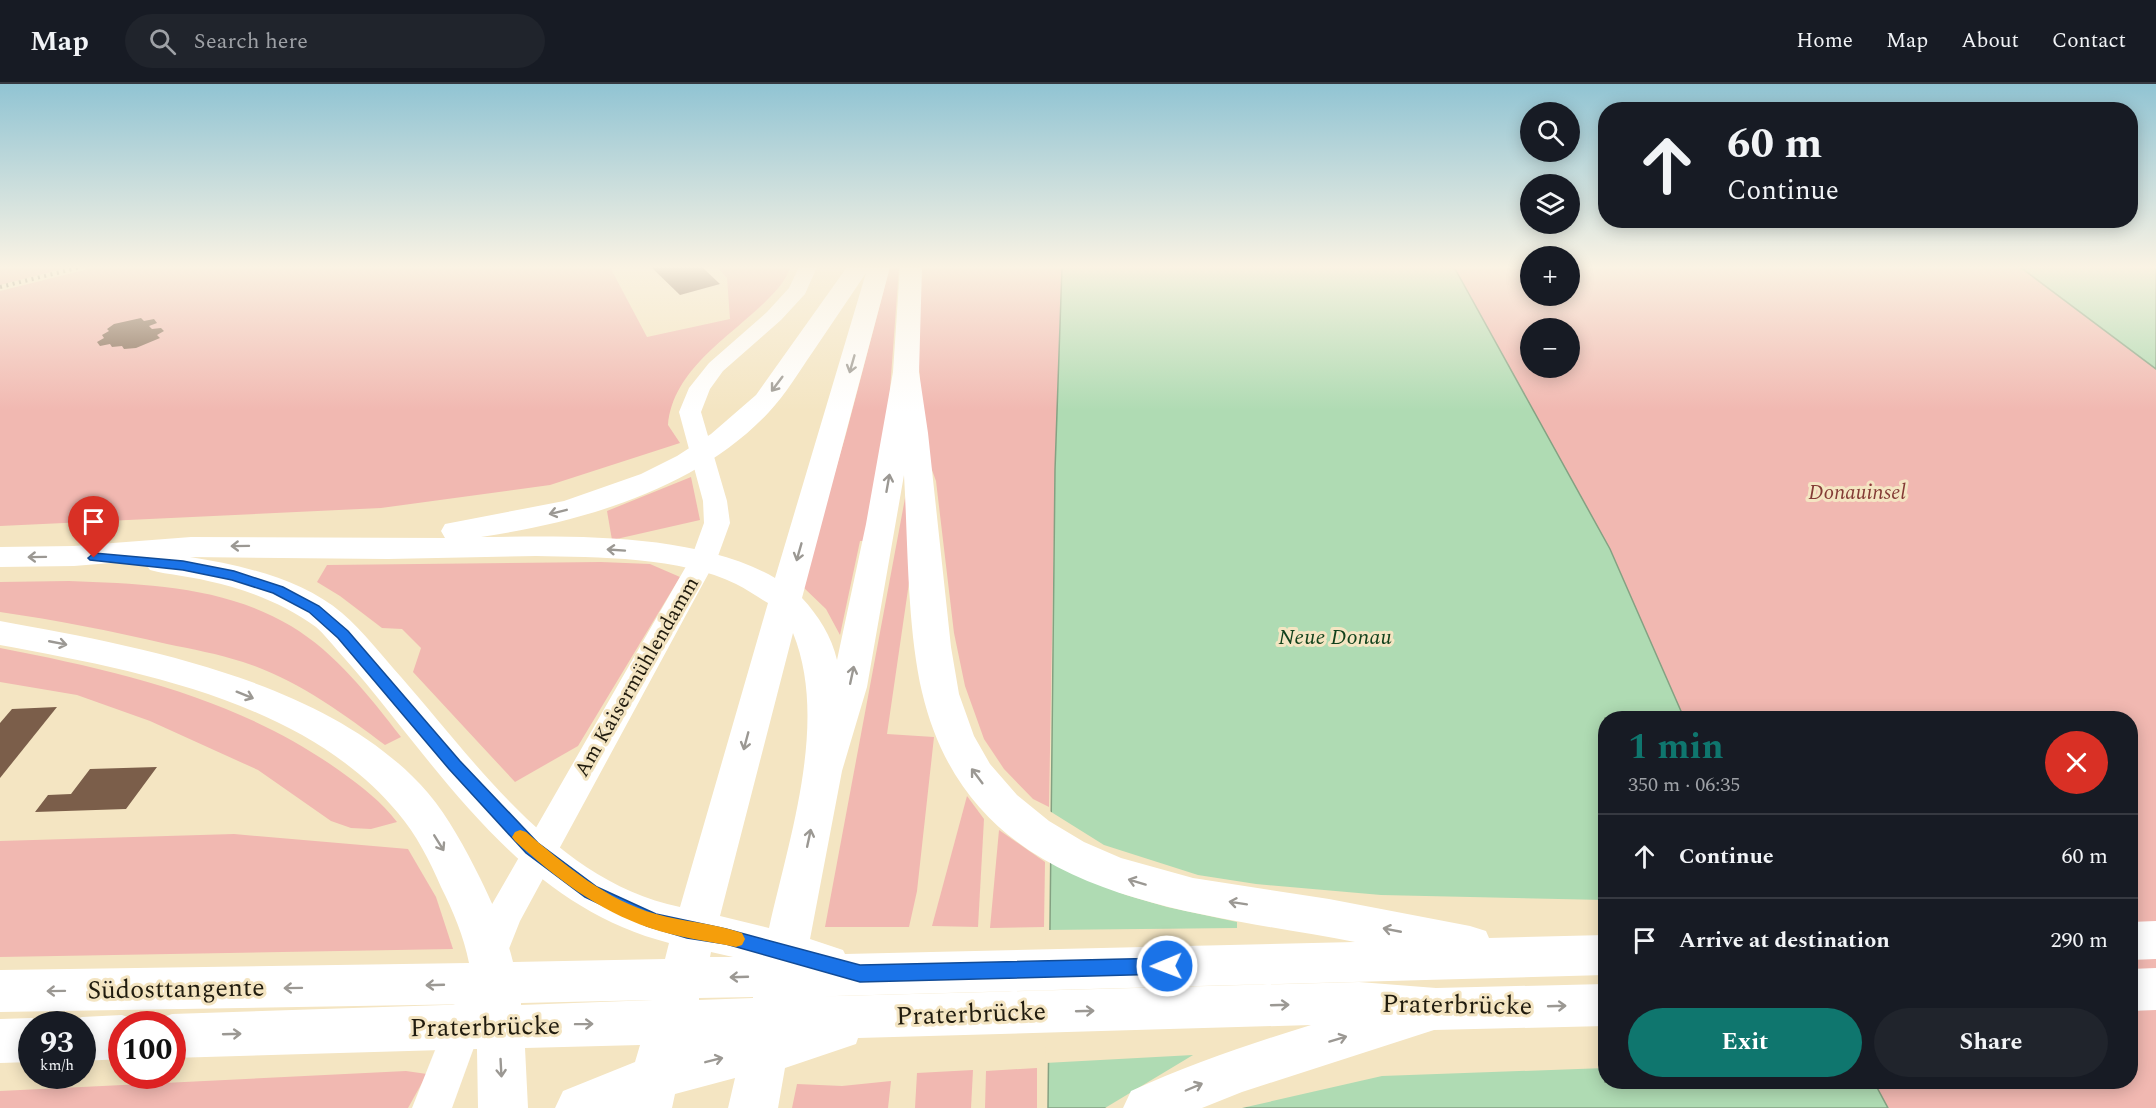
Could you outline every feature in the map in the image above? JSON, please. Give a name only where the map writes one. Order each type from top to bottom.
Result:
[{"type":"highway","points":[[292,546],[433,534],[519,521],[596,501],[653,479],[691,459],[739,425],[776,387],[826,315]]},
{"type":"highway","points":[[647,1108],[866,315]]},
{"type":"highway","points":[[753,1108],[823,771],[849,687],[855,658],[881,524],[906,372],[909,315]]},
{"type":"highway","points":[[906,372],[912,405],[926,586],[935,663],[945,709],[970,767],[1006,810],[1057,848],[1094,867],[1137,882],[1194,896],[1283,910],[1532,957]]},
{"type":"highway","points":[[0,557],[73,556],[188,547],[576,548],[674,556],[729,568],[767,586],[795,610],[815,641],[825,693],[823,771]]},
{"type":"highway","points":[[73,556],[148,562],[212,571],[257,582],[297,599],[330,621],[343,634],[454,765],[532,848],[591,892],[653,921],[687,930],[726,936],[860,974]]},
{"type":"highway","points":[[0,633],[158,666],[230,689],[287,712],[333,736],[372,763],[406,795],[448,859],[475,911],[493,972],[503,1108]]},
{"type":"highway","points":[[2138,941],[2156,940]]},
{"type":"highway","name":"Praterbrücke","points":[[352,987],[1598,955]]},
{"type":"highway","name":"Südosttangente","points":[[0,991],[352,987]]},
{"type":"highway","points":[[2138,990],[2156,989]]},
{"type":"highway","name":"Praterbrücke","points":[[337,1031],[1359,1003],[1436,1009],[1598,1005]]},
{"type":"highway","points":[[1148,1108],[1198,1085],[1242,1069],[1436,1009]]},
{"type":"highway","points":[[580,1108],[661,1075],[717,1059],[777,1048],[879,1017]]},
{"type":"highway","name":"Südosttangente","points":[[186,1036],[337,1031]]},
{"type":"highway","points":[[0,1041],[18,1040]]},
{"type":"street","name":"Am Kaisermühlendamm","points":[[432,1108],[504,917],[705,556],[717,523],[715,501],[690,412],[700,388],[716,367],[775,315]]},
{"type":"green space","points":[[0,315],[635,315],[647,337],[730,319],[730,315],[751,315],[705,355],[680,387],[672,405],[668,425],[680,443],[550,485],[381,508],[0,526]]},
{"type":"green space","points":[[877,315],[896,315],[887,431],[865,541],[860,541],[840,635],[826,609],[802,586]]},
{"type":"green space","points":[[919,315],[1060,315],[1049,807],[1033,799],[1004,769],[984,739],[965,686],[954,633],[936,481],[925,451],[918,353]]},
{"type":"green space","name":"Donauinsel","points":[[1480,315],[2084,315],[2156,369],[2156,1108],[1888,1108],[1878,1089],[2138,1089],[2138,711],[1681,711],[1610,549]]},
{"type":"green space","points":[[691,477],[700,520],[612,540],[607,511]]},
{"type":"green space","points":[[906,493],[912,562],[887,734],[934,737],[917,891],[909,927],[825,927]]},
{"type":"green space","points":[[601,562],[650,564],[680,577],[578,746],[515,782],[413,672],[421,648],[402,629],[382,628],[340,596],[317,582],[327,565]]},
{"type":"green space","points":[[69,581],[184,590],[212,595],[265,613],[291,626],[323,649],[364,691],[401,737],[385,745],[335,709],[299,687],[243,662],[105,630],[0,612],[0,582]]},
{"type":"green space","points":[[0,648],[134,678],[220,707],[302,746],[363,788],[397,822],[371,829],[351,828],[331,821],[258,770],[150,721],[77,695],[0,682]]},
{"type":"green space","points":[[967,796],[984,819],[978,927],[932,926]]},
{"type":"green space","points":[[999,830],[1045,862],[1044,927],[990,928]]},
{"type":"green space","points":[[234,834],[408,849],[436,897],[453,949],[0,957],[0,841]]},
{"type":"green space","points":[[1037,1068],[1037,1108],[985,1108],[986,1071]]},
{"type":"green space","points":[[973,1070],[971,1108],[915,1108],[917,1073]]},
{"type":"green space","points":[[406,1071],[427,1074],[408,1108],[0,1108],[0,1091],[96,1089],[96,1086],[108,1086],[108,1089],[186,1089],[186,1082]]},
{"type":"green space","points":[[891,1081],[888,1108],[792,1108],[797,1084],[842,1086]]},
{"type":"water","name":"Neue Donau","points":[[1060,315],[1480,315],[1610,549],[1681,711],[1598,711],[1598,1089],[1878,1089],[1888,1108],[1048,1108],[1055,470]]},
{"type":"water","points":[[2084,315],[2156,315],[2156,369]]},
{"type":"pier","points":[[1048,810],[1104,845],[1198,875],[1256,884],[1381,895],[1598,900],[1598,1068],[1382,1076],[1242,1108],[1105,1108],[1193,1055],[1045,1063],[1046,930],[1237,928],[1237,922],[1167,907],[1126,895],[1083,878],[1047,859]]},
{"type":"building","points":[[141,318],[144,321],[154,319],[157,323],[149,326],[152,329],[161,328],[164,331],[157,335],[160,338],[136,348],[124,349],[122,346],[112,347],[110,344],[100,346],[97,342],[104,338],[102,335],[114,324]]},
{"type":"building","points":[[57,707],[0,778],[0,723],[12,709]]},
{"type":"building","points":[[157,767],[126,809],[35,812],[48,795],[71,794],[90,769]]},
{"type":"slow traffic","points":[[520,837],[559,870],[591,892],[621,908],[653,921],[736,939]]},
{"type":"route","points":[[94,558],[183,566],[234,576],[278,590],[314,609],[343,634],[454,765],[506,823],[532,848],[591,892],[653,921],[687,930],[726,936],[860,974],[1167,966]]}]
